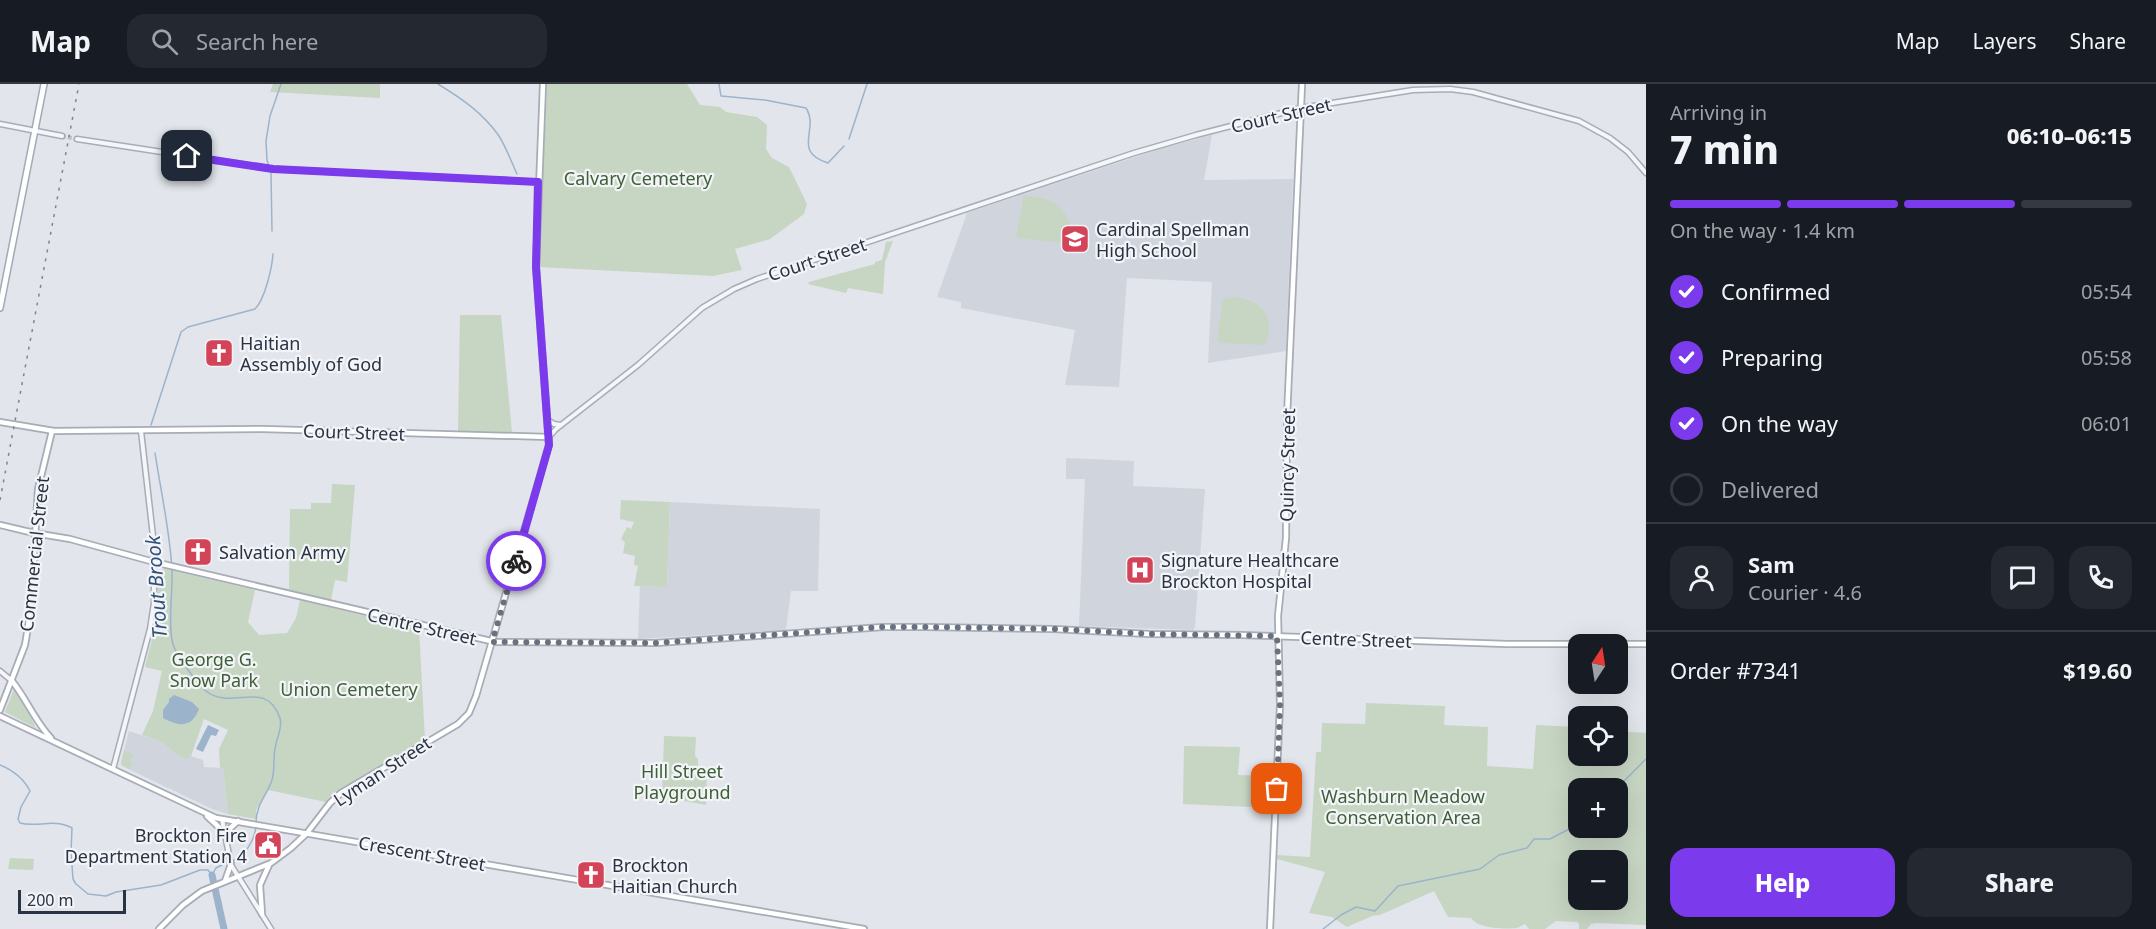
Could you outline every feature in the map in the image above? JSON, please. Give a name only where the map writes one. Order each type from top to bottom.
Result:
[{"type":"main road","points":[[0,308],[44,84]]},
{"type":"main road","name":"Lyman Street","points":[[159,929],[189,900],[210,887],[271,863],[307,833],[327,806],[341,793],[465,719],[469,713],[548,452],[549,421],[536,267],[543,84]]},
{"type":"main road","name":"Quincy Street","points":[[1270,929],[1280,705],[1277,636],[1286,538],[1287,417],[1302,84]]},
{"type":"main road","name":"Court Street","points":[[0,422],[52,431],[263,429],[549,437]]},
{"type":"main road","name":"Commercial Street","points":[[0,710],[25,645],[30,617],[38,489],[52,431]]},
{"type":"main road","name":"Centre Street","points":[[0,525],[34,534],[70,538],[154,562],[492,642],[656,643],[883,627],[925,627],[1507,644],[1646,644]]},
{"type":"main road","points":[[12,681],[52,740]]},
{"type":"main road","name":"Crescent Street","points":[[0,716],[203,813],[222,819],[864,929]]},
{"type":"main road","points":[[203,813],[225,833],[238,821]]},
{"type":"main road","points":[[262,914],[260,885],[271,863]]},
{"type":"main road","points":[[225,882],[231,864]]},
{"type":"street","name":"Court Street","points":[[549,437],[638,365],[702,308],[734,289],[757,279],[1136,152],[1301,108],[1413,90],[1450,89],[1473,92],[1579,121],[1611,138],[1628,152],[1646,173]]},
{"type":"street","points":[[0,124],[62,136]]},
{"type":"street","points":[[77,139],[273,169],[538,182]]},
{"type":"street","points":[[549,421],[562,425]]},
{"type":"street","points":[[113,769],[150,629],[154,603],[151,506],[141,431]]},
{"type":"street","points":[[0,671],[12,681]]},
{"type":"street","points":[[222,819],[231,864],[271,929]]},
{"type":"shaded area","name":"Cardinal Spellman High School","points":[[1212,135],[1204,180],[1293,179],[1286,351],[1208,363],[1212,282],[1127,278],[1119,387],[1065,385],[1075,330],[961,308],[961,302],[937,297],[967,213],[1159,149]]},
{"type":"shaded area","name":"Signature Healthcare Brockton Hospital","points":[[1066,458],[1134,461],[1133,486],[1205,489],[1193,630],[1079,626],[1085,479],[1066,479]]},
{"type":"shaded area","points":[[670,502],[820,509],[818,591],[791,591],[786,630],[638,639],[640,586],[667,587]]},
{"type":"shaded area","points":[[129,731],[162,742],[173,752],[186,758],[191,756],[203,760],[204,767],[223,768],[228,814],[212,809],[122,766]]},
{"type":"green space","points":[[273,84],[380,84],[380,98],[270,92]]},
{"type":"green space","name":"Calvary Cemetery","points":[[547,84],[687,84],[700,105],[720,107],[726,112],[757,117],[767,125],[766,149],[772,158],[789,167],[807,204],[804,214],[770,239],[735,249],[742,270],[713,276],[539,267]]},
{"type":"green space","points":[[1024,196],[1045,199],[1060,208],[1069,223],[1072,244],[1016,236]]},
{"type":"green space","points":[[893,241],[885,262],[883,294],[848,288],[846,293],[808,284],[875,264],[882,260],[886,242]]},
{"type":"green space","points":[[1235,297],[1253,302],[1265,312],[1269,327],[1265,345],[1221,343],[1217,340],[1223,299]]},
{"type":"green space","points":[[460,315],[501,315],[512,433],[458,432]]},
{"type":"green space","points":[[332,484],[355,485],[347,582],[335,580],[331,600],[289,590],[290,509],[311,509],[311,503],[331,503]]},
{"type":"green space","points":[[621,500],[670,502],[667,587],[634,586],[638,566],[634,565],[635,556],[623,553],[625,542],[621,539],[627,527],[631,529],[634,522],[620,519]]},
{"type":"green space","points":[[165,569],[255,590],[248,622],[259,635],[287,633],[296,618],[300,600],[419,629],[425,740],[360,778],[326,802],[268,790],[256,810],[256,819],[228,814],[219,749],[228,730],[204,719],[191,756],[186,759],[173,752],[162,742],[142,735],[153,711],[162,671],[145,667],[157,619],[159,571]]},
{"type":"green space","points":[[14,689],[24,703],[36,728],[5,712]]},
{"type":"green space","name":"Washburn Meadow Conservation Area","points":[[1366,703],[1445,706],[1444,725],[1488,727],[1487,766],[1533,769],[1536,725],[1568,727],[1568,766],[1628,766],[1628,732],[1646,733],[1646,925],[1596,923],[1591,924],[1587,929],[1579,929],[1577,922],[1556,921],[1545,929],[1529,929],[1525,924],[1517,928],[1492,927],[1474,922],[1471,918],[1448,917],[1434,891],[1347,927],[1332,917],[1309,913],[1325,872],[1277,859],[1277,855],[1310,857],[1316,752],[1321,752],[1322,723],[1365,724]]},
{"type":"green space","name":"Hill Street Playground","points":[[664,736],[696,737],[695,756],[698,759],[698,768],[701,772],[707,769],[706,805],[662,797]]},
{"type":"green space","points":[[1184,746],[1240,747],[1238,775],[1275,776],[1274,797],[1252,797],[1251,807],[1183,804]]},
{"type":"green space","points":[[124,750],[134,755],[129,760],[132,764],[129,769],[121,764]]},
{"type":"green space","points":[[10,858],[34,859],[33,870],[8,869]]},
{"type":"water","points":[[174,695],[192,702],[199,709],[189,723],[174,723],[163,718],[163,710]]},
{"type":"water","points":[[208,725],[219,730],[216,736],[211,735],[203,752],[196,749]]},
{"type":"waterway","name":"Trout Brook","points":[[272,231],[271,173],[267,160],[266,141],[270,116],[281,84]]},
{"type":"waterway","points":[[438,84],[486,120],[499,136],[517,174]]},
{"type":"waterway","points":[[719,84],[721,96],[765,100],[806,108],[810,124],[808,146],[817,158],[828,163],[844,146]]},
{"type":"waterway","points":[[849,139],[867,84]]},
{"type":"waterway","name":"Trout Brook","points":[[151,425],[181,332],[188,327],[255,309],[265,291],[273,254]]},
{"type":"waterway","name":"Trout Brook","points":[[155,453],[171,556],[171,631],[174,647],[188,670],[206,691],[216,697],[266,699],[274,706],[280,718],[281,726],[274,753],[273,776],[258,810],[256,822]]},
{"type":"waterway","points":[[1627,778],[1646,759]]},
{"type":"waterway","points":[[0,765],[17,775],[30,791],[21,807],[18,819],[20,823],[52,823],[72,828],[73,879],[88,894],[106,896],[116,892],[161,885],[200,870],[208,870],[212,875],[216,868],[228,862]]},
{"type":"waterway","name":"Trout Brook","points":[[233,861],[249,847],[256,827]]},
{"type":"waterway","points":[[1323,929],[1356,907],[1375,911],[1398,886],[1480,869],[1499,855],[1527,848],[1534,839],[1550,839],[1568,830]]},
{"type":"waterway","points":[[212,875],[224,929]]},
{"type":"tunnel","points":[[62,136],[77,139]]},
{"type":"railway","points":[[0,500],[79,84]]},
{"type":"way so far","points":[[516,561],[492,642],[656,643],[883,627],[1054,629],[1149,634],[1277,636],[1280,705],[1277,789]]},
{"type":"place","name":"Cardinal Spellman High School","points":[[1075,239]]},
{"type":"place","name":"Haitian Assembly of God","points":[[219,353]]},
{"type":"place","name":"Salvation Army","points":[[198,552]]},
{"type":"place","name":"Signature Healthcare Brockton Hospital","points":[[1140,570]]},
{"type":"place","name":"Brockton Fire Department Station 4","points":[[268,845]]},
{"type":"place","name":"Brockton Haitian Church","points":[[591,875]]},
{"type":"route","points":[[187,156],[273,169],[538,182],[537,299],[549,445],[516,561]]},
{"type":"park label","name":"George G. Snow Park","points":[[214,669]]},
{"type":"park label","name":"Union Cemetery","points":[[349,689]]}]
